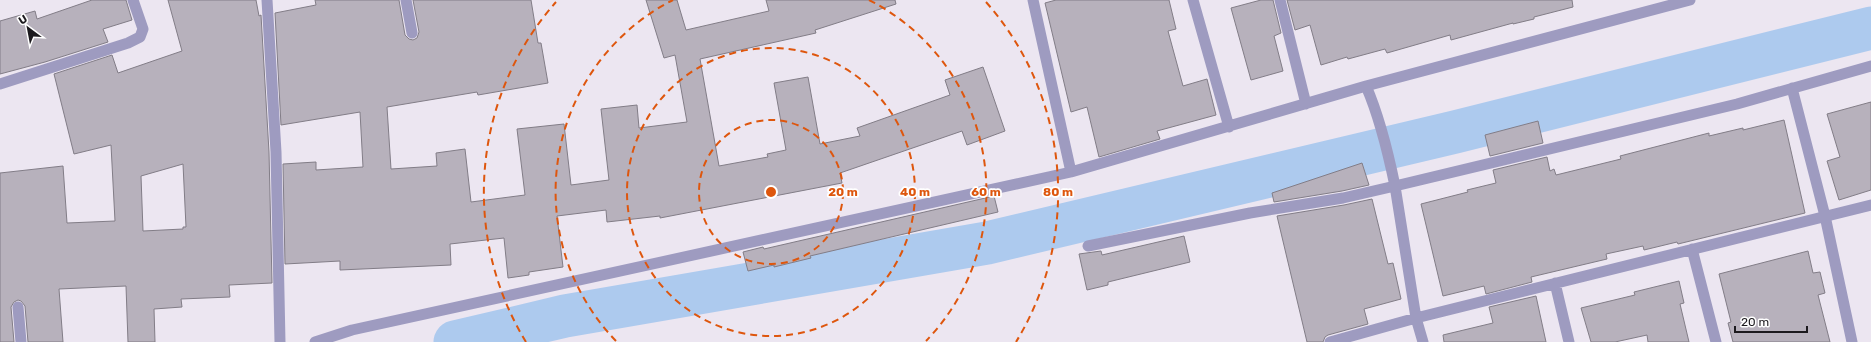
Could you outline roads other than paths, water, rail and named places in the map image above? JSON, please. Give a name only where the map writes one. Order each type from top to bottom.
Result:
[{"type":"street","points":[[0,84],[128,44],[140,37],[143,29],[133,0]]},
{"type":"street","points":[[267,0],[276,152],[280,342]]},
{"type":"street","points":[[406,0],[412,33]]},
{"type":"street","points":[[1033,0],[1071,172]]},
{"type":"street","points":[[1192,0],[1229,127]]},
{"type":"street","points":[[1280,0],[1306,104]]},
{"type":"street","points":[[315,342],[352,330],[1071,172],[1366,86],[1690,0]]},
{"type":"street","points":[[1088,246],[1250,213],[1343,198],[1396,186],[1737,104],[1871,66]]},
{"type":"street","points":[[1366,86],[1374,105],[1390,157],[1396,186],[1416,318],[1423,342]]},
{"type":"street","points":[[1792,88],[1825,216],[1852,342]]},
{"type":"street","points":[[1330,342],[1416,318],[1871,204]]},
{"type":"street","points":[[1692,249],[1716,342]]},
{"type":"street","points":[[1555,283],[1569,342]]},
{"type":"street","points":[[18,307],[21,342]]},
{"type":"waterway","points":[[455,342],[565,316],[987,243],[1455,132],[1871,28]]}]
